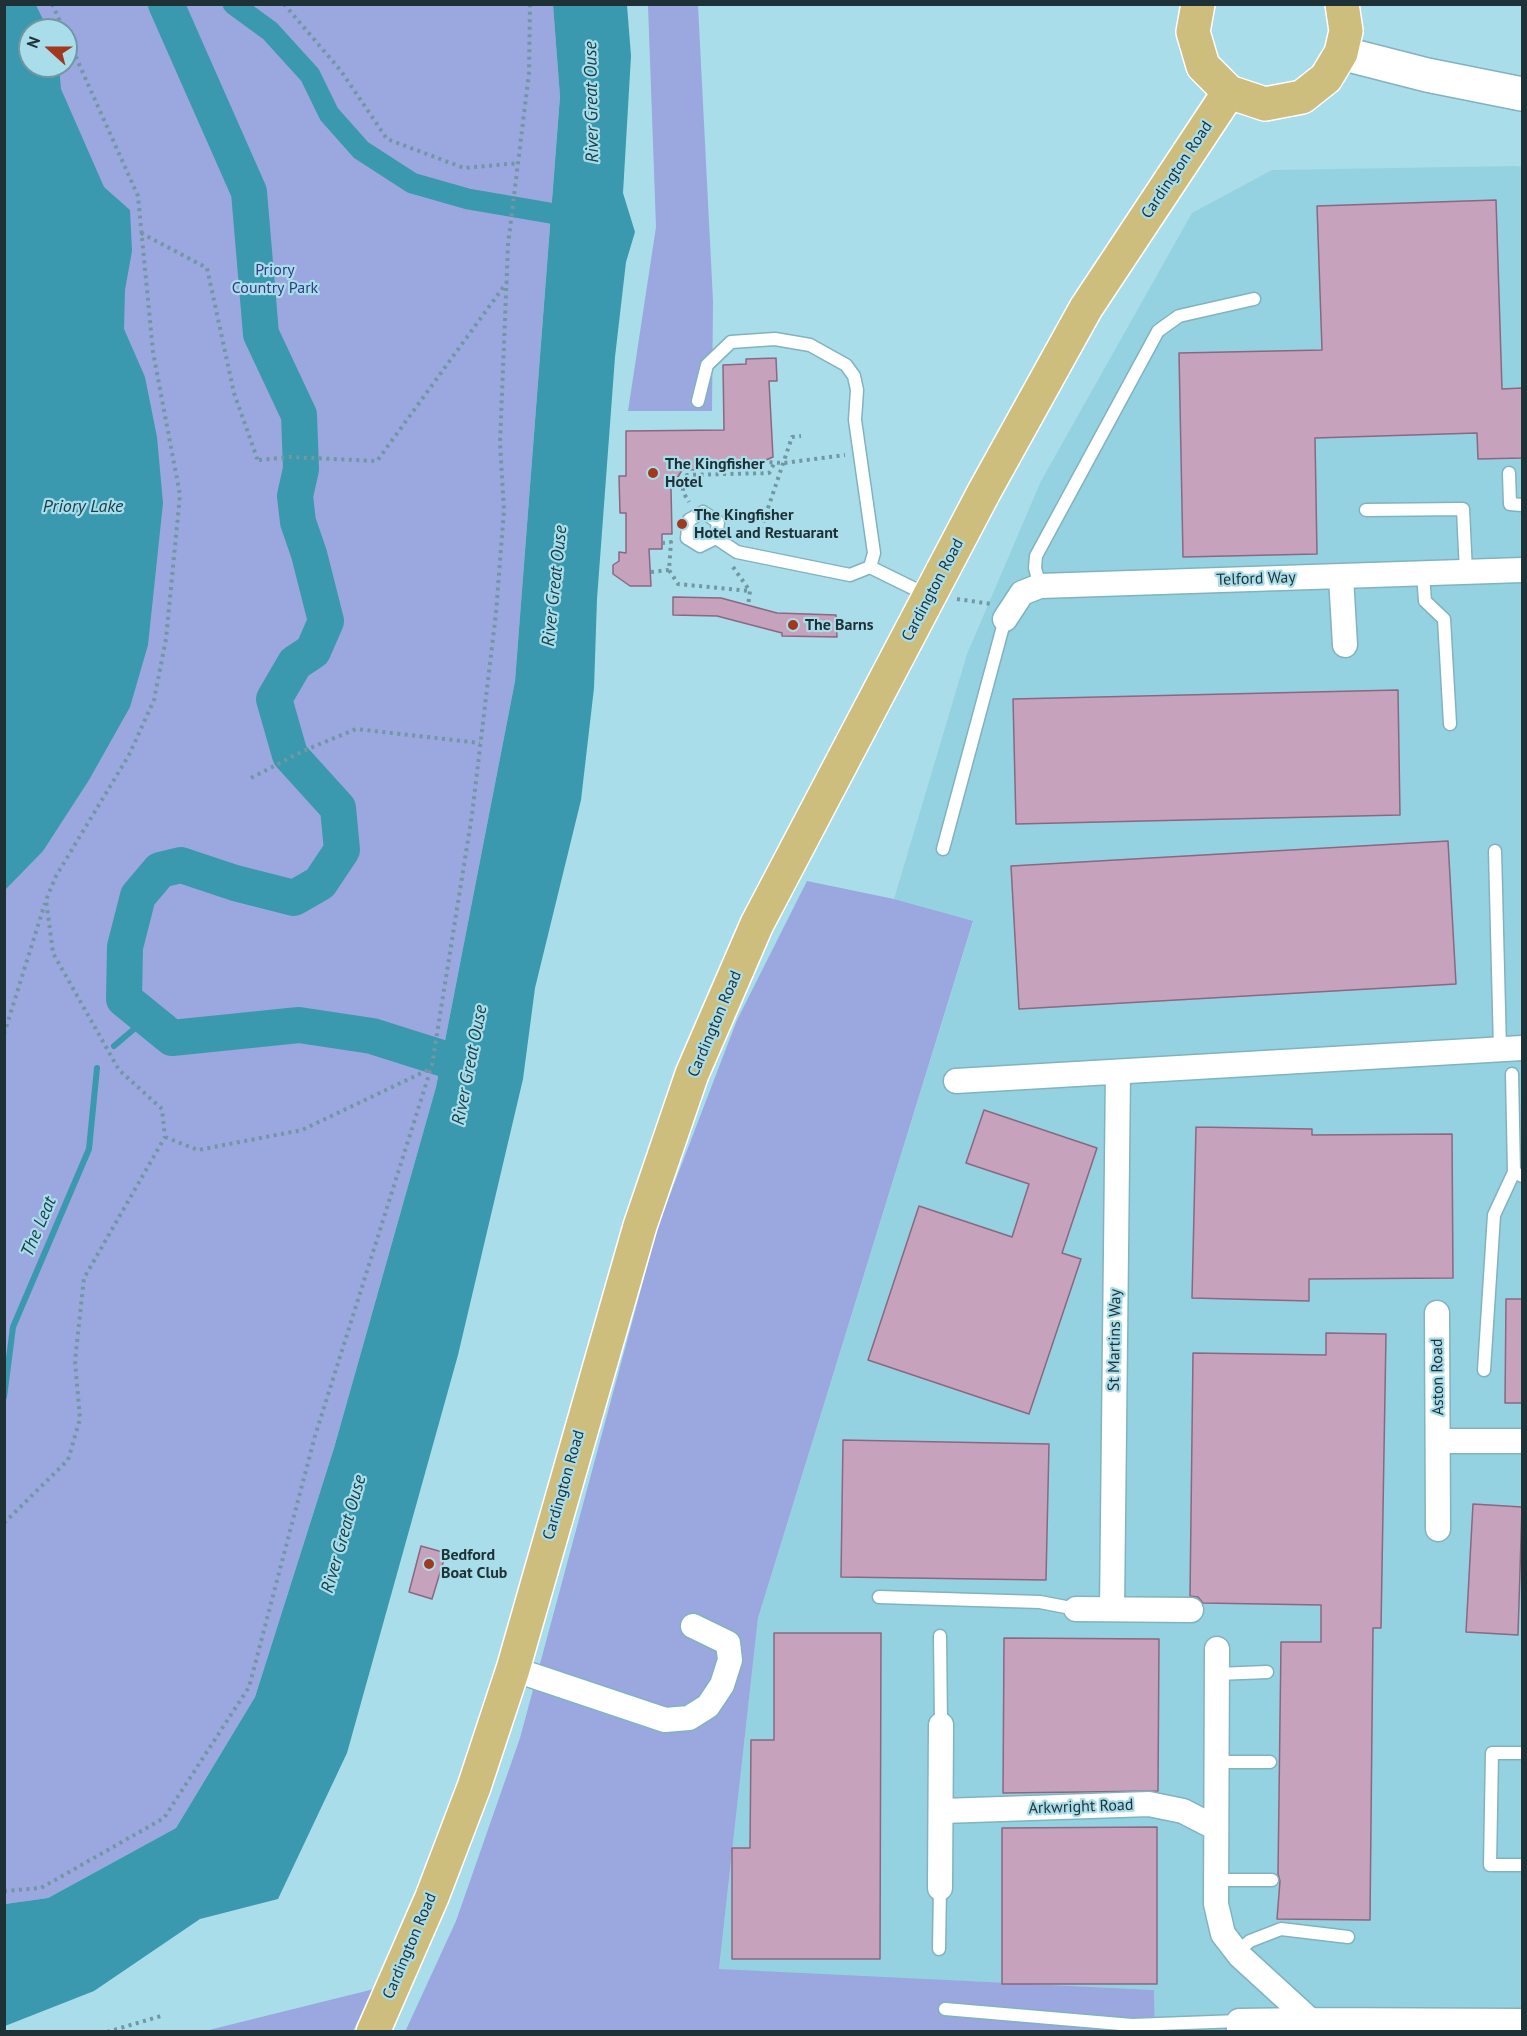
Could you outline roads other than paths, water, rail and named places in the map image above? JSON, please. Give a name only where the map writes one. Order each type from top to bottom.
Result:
[{"type":"main road","points":[[1198,4],[1193,32],[1203,66],[1229,92],[1264,104],[1302,96],[1326,78],[1341,53],[1346,31],[1342,4]]},
{"type":"main road","name":"Cardington Road","points":[[373,2031],[436,1886],[474,1787],[513,1669],[637,1238],[692,1074],[757,924],[930,596],[1086,308],[1229,92]]},
{"type":"street","points":[[1341,53],[1417,73],[1522,94]]},
{"type":"street","name":"Telford Way","points":[[1040,586],[1522,570]]},
{"type":"street","points":[[1341,577],[1345,645]]},
{"type":"street","points":[[1009,613],[1022,593],[1040,586]]},
{"type":"street","points":[[956,1081],[1511,1049]]},
{"type":"street","name":"St Martins Way","points":[[1112,1609],[1118,1072]]},
{"type":"street","name":"Aston Road","points":[[1437,1313],[1438,1529]]},
{"type":"street","points":[[1439,1441],[1522,1441]]},
{"type":"street","points":[[1076,1609],[1191,1611]]},
{"type":"street","points":[[513,1669],[665,1720],[689,1718],[708,1706],[722,1685],[730,1660],[728,1643],[693,1626]]},
{"type":"street","points":[[1217,1649],[1216,1904],[1223,1934],[1237,1952],[1310,2020]]},
{"type":"street","points":[[940,1888],[941,1725]]},
{"type":"street","name":"Arkwright Road","points":[[942,1811],[1149,1804],[1183,1810],[1216,1828]]},
{"type":"street","points":[[1239,2026],[1310,2020],[1522,2021]]},
{"type":"lane","points":[[1040,586],[1035,568],[1036,556],[1158,331],[1179,315],[1254,299]]},
{"type":"lane","points":[[698,401],[707,365],[731,342],[775,339],[810,345],[846,365],[854,376],[856,390],[855,420],[874,553],[870,567]]},
{"type":"lane","points":[[1509,473],[1510,504],[1522,505]]},
{"type":"lane","points":[[1366,510],[1463,509],[1466,572]]},
{"type":"lane","points":[[721,542],[717,522],[703,513],[689,520],[687,538],[700,546],[721,542],[737,552],[850,575],[870,567],[930,596]]},
{"type":"lane","points":[[1423,574],[1425,601],[1444,619],[1449,724]]},
{"type":"lane","points":[[943,849],[1009,613]]},
{"type":"lane","points":[[1495,851],[1511,1049]]},
{"type":"lane","points":[[1484,1370],[1494,1215],[1518,1174],[1512,1074]]},
{"type":"lane","points":[[879,1598],[1040,1602],[1076,1609]]},
{"type":"lane","points":[[940,1636],[941,1725]]},
{"type":"lane","points":[[1217,1674],[1267,1672]]},
{"type":"lane","points":[[1522,1753],[1492,1753],[1490,1865],[1522,1865]]},
{"type":"lane","points":[[1216,1762],[1270,1762]]},
{"type":"lane","points":[[1216,1880],[1272,1880]]},
{"type":"lane","points":[[939,1949],[940,1888]]},
{"type":"lane","points":[[1237,1952],[1250,1941],[1281,1929],[1348,1937]]},
{"type":"lane","points":[[945,2009],[1132,2025],[1239,2026]]},
{"type":"water","name":"Priory Lake","points":[[4,5],[36,5],[42,18],[18,18],[18,78],[60,78],[61,89],[104,187],[130,210],[132,251],[125,290],[124,329],[145,377],[157,437],[163,503],[148,645],[130,707],[89,780],[43,851],[5,890]]},
{"type":"water","name":"River Great Ouse","points":[[553,5],[627,5],[631,56],[623,193],[635,232],[626,262],[615,357],[597,599],[594,688],[581,800],[535,988],[523,1079],[458,1355],[347,1753],[278,1899],[200,1919],[94,1991],[5,2026],[5,1904],[48,1898],[176,1828],[255,1697],[334,1448],[436,1087],[515,681],[560,96]]},
{"type":"waterway","name":"River Great Ouse","points":[[166,4],[249,192],[261,334],[299,415],[301,469],[295,496],[298,522],[309,554],[326,621],[313,651],[295,663],[274,699],[290,755],[338,808],[342,850],[320,883],[294,898],[235,883],[181,865],[160,870],[138,896],[125,947],[124,999],[172,1038],[299,1025],[372,1036],[470,1067]]},
{"type":"waterway","points":[[233,4],[270,31],[310,75],[329,114],[361,150],[412,183],[468,199],[579,218]]},
{"type":"waterway","points":[[114,1046],[147,1018]]},
{"type":"waterway","name":"The Leat","points":[[4,1397],[13,1327],[89,1149],[97,1068]]},
{"type":"place","name":"The Kingfisher Hotel","points":[[653,473]]},
{"type":"place","name":"The Kingfisher Hotel and Restuarant","points":[[682,524]]},
{"type":"place","name":"The Barns","points":[[793,625]]},
{"type":"place","name":"Bedford Boat Club","points":[[429,1564]]},
{"type":"park label","name":"Priory Country Park","points":[[275,279]]}]
